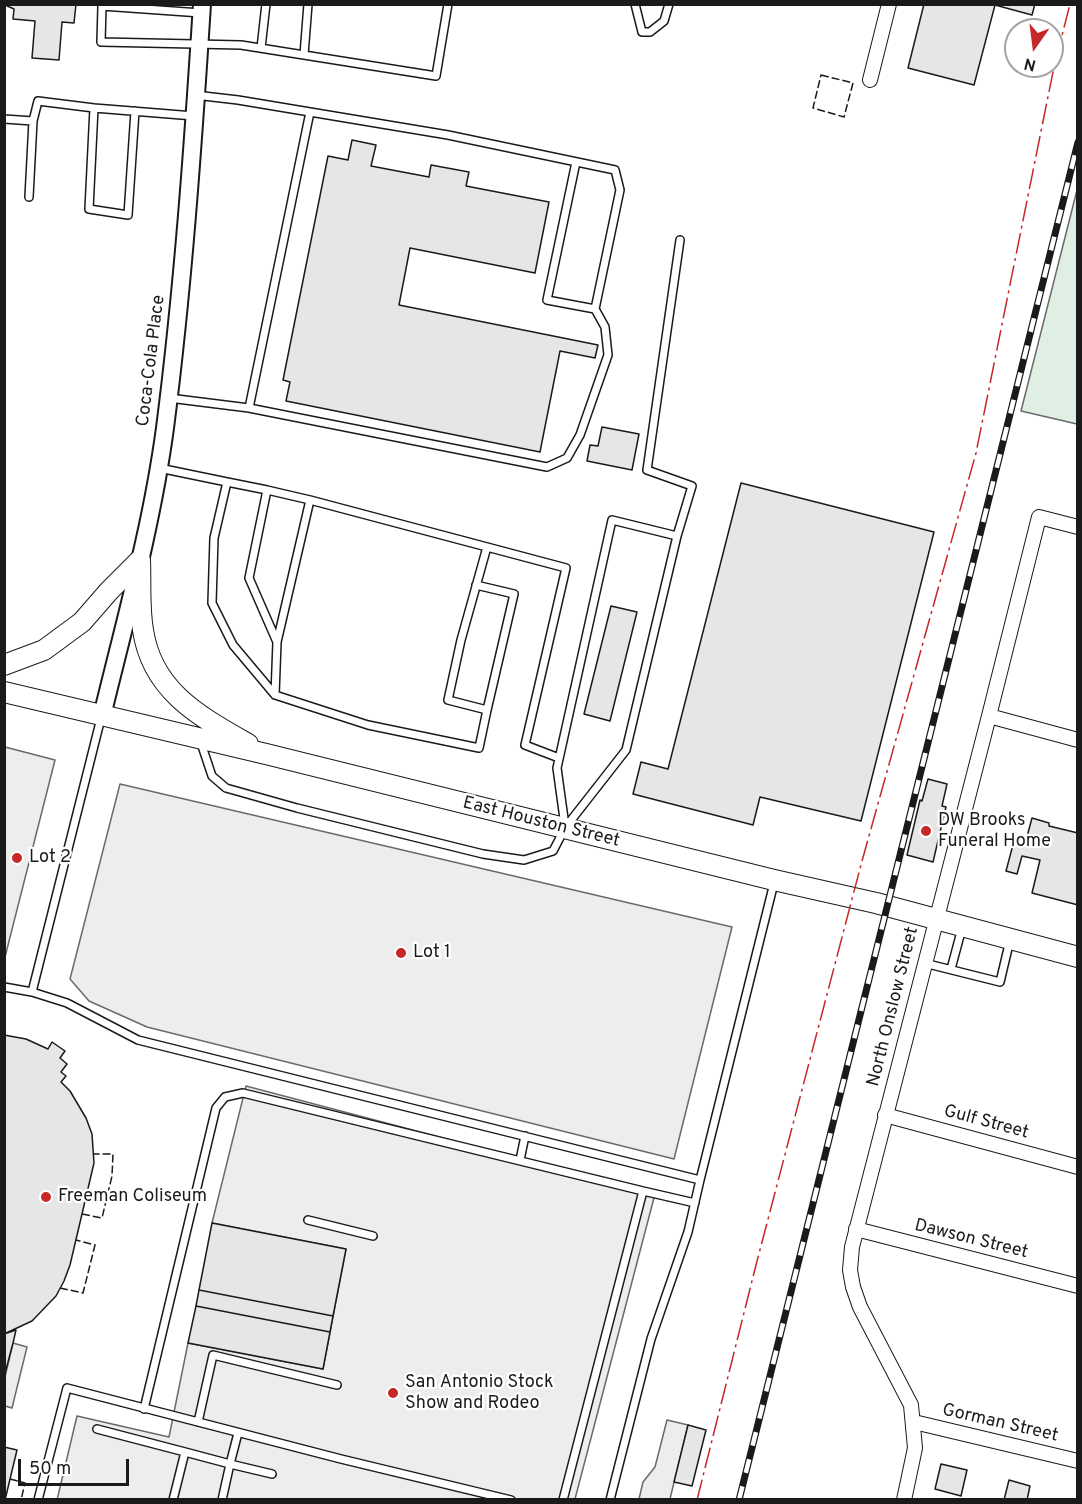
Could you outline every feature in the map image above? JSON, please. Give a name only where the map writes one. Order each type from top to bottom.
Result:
[{"type":"main road","points":[[4,665],[44,650],[82,622],[140,560]]},
{"type":"main road","points":[[140,560],[143,630],[152,664],[173,694],[202,718],[266,754]]},
{"type":"main road","name":"East Houston Street","points":[[4,692],[266,754],[935,919],[1077,957]]},
{"type":"street","points":[[870,80],[889,4]]},
{"type":"street","name":"Coca-Cola Place","points":[[102,716],[140,560],[158,468],[168,398],[179,306],[202,9]]},
{"type":"street","name":"North Onslow Street","points":[[904,1500],[915,1448],[911,1405],[853,1287],[850,1270],[852,1247],[1039,517],[1077,527]]},
{"type":"street","points":[[989,716],[1077,740]]},
{"type":"street","name":"Gulf Street","points":[[885,1115],[1077,1167]]},
{"type":"street","name":"Dawson Street","points":[[856,1229],[1077,1286]]},
{"type":"street","name":"Gorman Street","points":[[914,1422],[1077,1461]]},
{"type":"lane","points":[[261,48],[266,4]]},
{"type":"lane","points":[[304,55],[308,4]]},
{"type":"lane","points":[[202,9],[102,6],[101,42],[199,43],[261,48],[436,76],[448,4]]},
{"type":"lane","points":[[634,4],[642,32],[650,32],[664,21],[669,4]]},
{"type":"lane","points":[[168,398],[249,408],[547,467],[567,458],[580,435],[608,355],[605,327],[595,309],[620,190],[615,170],[448,135],[195,95]]},
{"type":"lane","points":[[29,197],[33,121],[38,101],[194,116]]},
{"type":"lane","points":[[94,108],[89,210],[128,215],[135,111]]},
{"type":"lane","points":[[249,408],[310,112]]},
{"type":"lane","points":[[4,119],[33,121]]},
{"type":"lane","points":[[576,162],[547,300],[595,309]]},
{"type":"lane","points":[[200,739],[212,776],[226,788],[483,854],[524,860],[553,851],[565,828],[626,750],[677,536],[692,486],[647,470],[680,240]]},
{"type":"lane","points":[[158,468],[310,500],[566,568],[525,745],[559,758]]},
{"type":"lane","points":[[227,482],[214,538],[212,603],[233,645],[275,695],[368,725],[479,748],[514,594],[477,585]]},
{"type":"lane","points":[[267,490],[249,578],[277,642]]},
{"type":"lane","points":[[275,695],[277,642],[310,500]]},
{"type":"lane","points":[[565,828],[557,768],[612,520],[677,536]]},
{"type":"lane","points":[[487,547],[461,640],[448,700],[487,710]]},
{"type":"lane","points":[[32,992],[102,716]]},
{"type":"lane","points":[[610,1500],[651,1339],[687,1232],[774,880]]},
{"type":"lane","points":[[951,969],[963,926]]},
{"type":"lane","points":[[924,963],[1000,982],[1010,939]]},
{"type":"lane","points":[[4,987],[32,992],[67,1003],[138,1040],[700,1180]]},
{"type":"lane","points":[[144,1409],[216,1108],[225,1097],[243,1093],[694,1203]]},
{"type":"lane","points":[[520,1160],[525,1137]]},
{"type":"lane","points":[[564,1500],[643,1191]]},
{"type":"lane","points":[[308,1220],[373,1236]]},
{"type":"lane","points":[[198,1422],[213,1355],[336,1385]]},
{"type":"lane","points":[[38,1500],[67,1389],[510,1500]]},
{"type":"lane","points":[[97,1429],[272,1474]]},
{"type":"lane","points":[[222,1500],[238,1433]]},
{"type":"lane","points":[[173,1500],[185,1452]]},
{"type":"green space","points":[[1077,190],[1077,424],[1021,411]]},
{"type":"shaded area","name":"Lot 2","points":[[4,747],[55,760],[5,957]]},
{"type":"shaded area","name":"Lot 1","points":[[120,784],[732,927],[674,1159],[147,1027],[89,1001],[70,979]]},
{"type":"shaded area","points":[[246,1086],[655,1194],[575,1499],[57,1500],[77,1416],[169,1437],[188,1343],[323,1369],[346,1249],[212,1223]]},
{"type":"shaded area","points":[[13,1343],[27,1347],[12,1408],[5,1406],[5,1377]]},
{"type":"shaded area","points":[[667,1420],[688,1425],[670,1499],[639,1499],[643,1482],[655,1467]]},
{"type":"building","points":[[76,4],[74,23],[62,22],[59,60],[32,58],[35,21],[13,19],[14,9],[5,5]]},
{"type":"building","points":[[924,4],[1035,4],[1032,15],[995,5],[974,85],[908,68]]},
{"type":"building","points":[[352,140],[376,145],[371,166],[429,177],[431,165],[469,172],[466,186],[549,202],[535,273],[410,248],[399,305],[598,345],[595,358],[560,351],[540,452],[286,401],[290,382],[283,380],[328,156],[348,160]]},
{"type":"building","points":[[602,427],[639,434],[632,470],[587,461],[590,445],[598,446]]},
{"type":"building","points":[[741,483],[934,532],[861,821],[760,797],[753,825],[633,794],[641,762],[668,769]]},
{"type":"building","points":[[611,606],[637,612],[610,721],[584,714]]},
{"type":"building","name":"DW Brooks Funeral Home","points":[[928,779],[947,784],[942,806],[946,807],[933,862],[907,855],[920,800],[922,801]]},
{"type":"building","points":[[1032,818],[1049,823],[1049,826],[1078,833],[1078,905],[1032,893],[1040,860],[1022,856],[1017,874],[1006,871],[1014,841],[1025,844]]},
{"type":"building","name":"Freeman Coliseum","points":[[4,1035],[26,1039],[48,1049],[52,1042],[65,1051],[60,1058],[67,1064],[61,1072],[66,1076],[61,1082],[70,1091],[86,1118],[92,1134],[94,1163],[70,1265],[64,1281],[56,1296],[32,1321],[4,1334]]},
{"type":"building","points":[[212,1223],[346,1249],[333,1316],[199,1290]]},
{"type":"building","points":[[199,1290],[333,1316],[330,1332],[196,1306]]},
{"type":"building","points":[[196,1306],[330,1332],[323,1369],[188,1343]]},
{"type":"building","points":[[16,1330],[13,1343],[4,1377],[4,1334]]},
{"type":"building","points":[[688,1425],[706,1430],[692,1486],[674,1482]]},
{"type":"building","points":[[4,1447],[17,1450],[5,1500],[4,1500]]},
{"type":"building","points":[[941,1464],[967,1470],[961,1496],[935,1489]]},
{"type":"building","points":[[1009,1480],[1030,1486],[1027,1500],[1004,1500]]},
{"type":"railway","points":[[739,1500],[1078,142]]},
{"type":"fence","points":[[821,75],[853,83],[844,117],[813,108],[821,75]]},
{"type":"fence","points":[[82,1214],[102,1218],[112,1176],[113,1154],[94,1154]]},
{"type":"fence","points":[[60,1288],[83,1293],[95,1245],[76,1240]]},
{"type":"fence","points":[[10,1479],[25,1483],[21,1500]]},
{"type":"power","points":[[697,1500],[862,861],[976,453],[1054,67],[1070,4]]},
{"type":"place","name":"DW Brooks Funeral Home","points":[[926,831]]},
{"type":"place","name":"Lot 2","points":[[17,858]]},
{"type":"place","name":"Lot 1","points":[[401,953]]},
{"type":"place","name":"Freeman Coliseum","points":[[46,1197]]},
{"type":"place","name":"San Antonio Stock Show and Rodeo","points":[[393,1393]]}]
